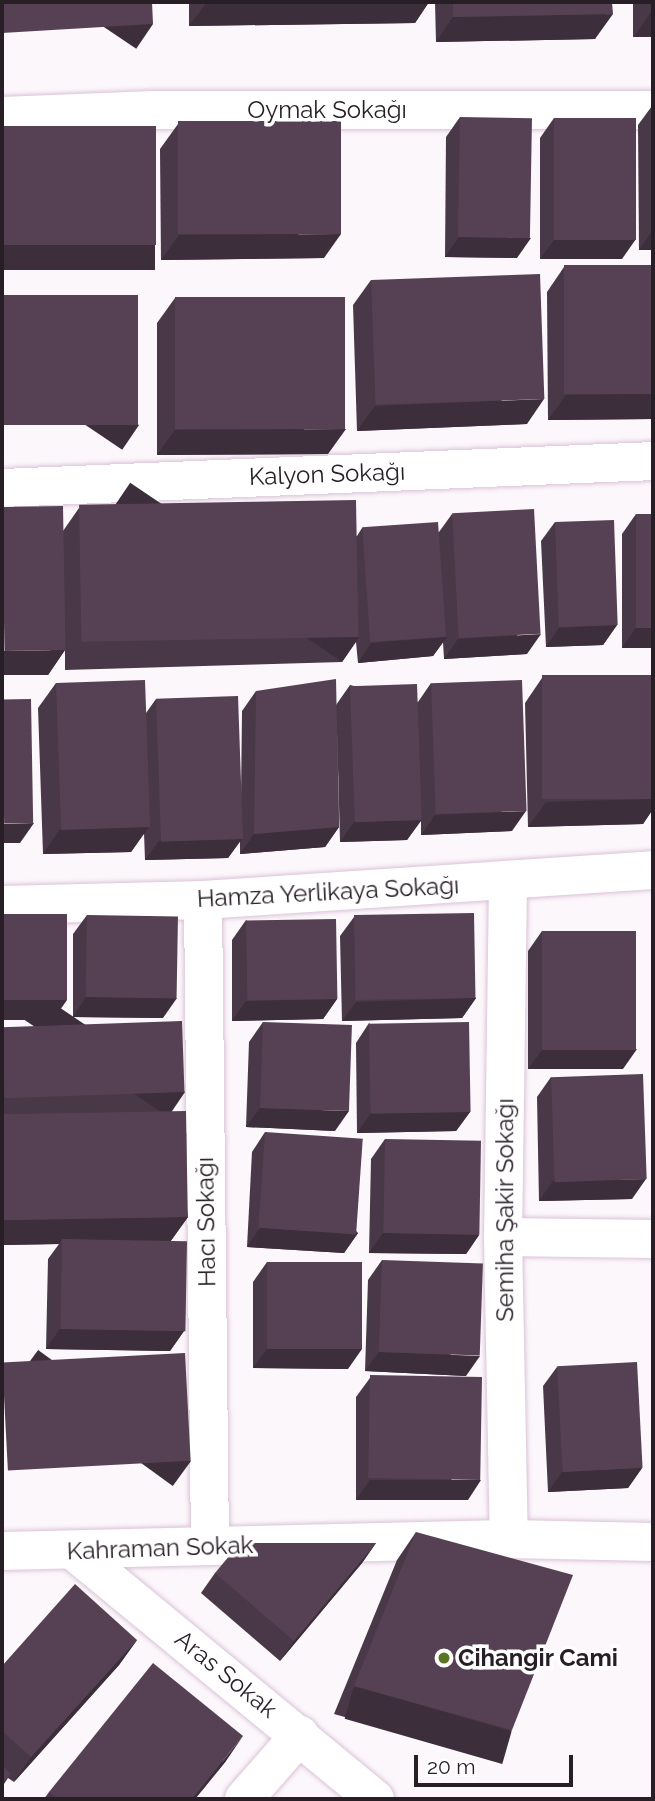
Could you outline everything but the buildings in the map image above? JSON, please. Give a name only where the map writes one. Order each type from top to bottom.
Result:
[{"type":"street","name":"Oymak Sokağı","points":[[2,116],[168,110],[653,110]]},
{"type":"street","name":"Kalyon Sokağı","points":[[2,488],[653,461]]},
{"type":"street","name":"Hamza Yerlikaya Sokağı","points":[[2,905],[203,900],[508,882],[653,870]]},
{"type":"street","name":"Semiha Şakir Sokağı","points":[[508,882],[503,1237],[509,1539]]},
{"type":"street","name":"Hacı Sokağı","points":[[203,900],[210,1545]]},
{"type":"street","points":[[503,1237],[653,1239]]},
{"type":"street","name":"Kahraman Sokak","points":[[10,1559],[75,1552],[210,1545],[509,1539],[653,1542]]},
{"type":"street","name":"Aras Sokak","points":[[75,1552],[375,1799]]},
{"type":"street","points":[[244,1799],[300,1735]]},
{"type":"place","name":"Cihangir Cami","points":[[444,1658]]}]
